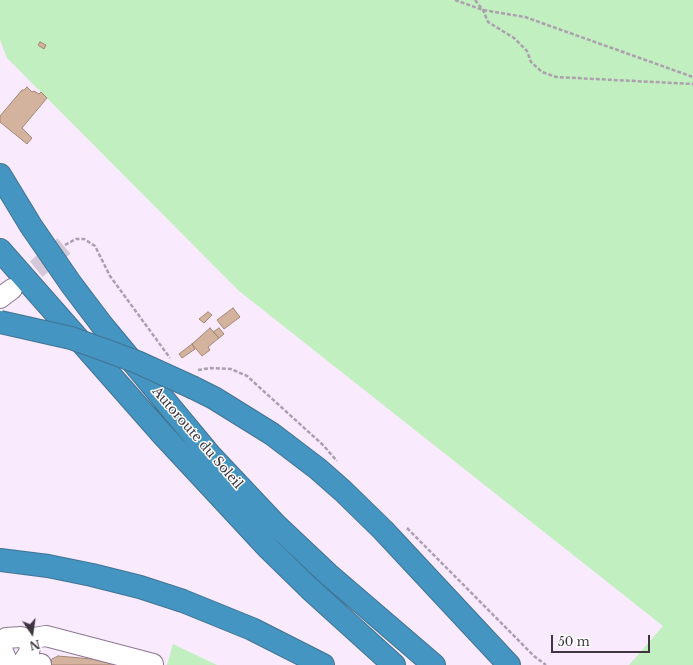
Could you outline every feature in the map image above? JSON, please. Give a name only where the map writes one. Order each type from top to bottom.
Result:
[{"type":"highway","name":"Autoroute du Soleil","points":[[0,175],[31,226],[93,314],[210,456],[276,525],[328,574],[434,665]]},
{"type":"highway","name":"Autoroute du Soleil","points":[[0,250],[162,435],[264,543],[310,589],[394,665]]},
{"type":"highway","points":[[0,322],[70,338],[138,362],[214,398],[272,434],[343,491],[384,530],[509,665]]},
{"type":"highway","points":[[0,560],[48,566],[92,575],[176,598],[252,629],[323,665]]},
{"type":"street","points":[[9,665],[0,643],[6,638],[21,637],[27,640],[46,636],[153,664]]},
{"type":"street","points":[[20,665],[29,653],[30,647],[27,640]]},
{"type":"path","points":[[455,0],[483,10],[525,16],[693,77]]},
{"type":"path","points":[[475,0],[483,10],[488,22],[514,38],[527,51],[531,62],[542,72],[556,77],[693,84]]},
{"type":"green space","points":[[0,0],[693,0],[693,665],[629,665],[663,626],[239,291],[7,58],[0,40]]},
{"type":"green space","points":[[173,644],[217,665],[167,665]]},
{"type":"building","points":[[40,42],[46,45],[44,49],[38,45]]},
{"type":"building","points":[[27,87],[32,92],[34,91],[39,94],[41,92],[47,98],[22,128],[32,138],[27,144],[0,122],[0,116],[22,90]]},
{"type":"building","points":[[233,308],[240,317],[224,329],[217,320]]},
{"type":"building","points":[[208,312],[212,315],[204,323],[199,319]]},
{"type":"building","points":[[210,328],[219,338],[208,347],[210,350],[202,356],[192,344]]},
{"type":"building","points":[[219,328],[224,334],[219,338],[213,332]]},
{"type":"building","points":[[192,344],[195,349],[182,358],[179,354]]},
{"type":"building","points":[[58,656],[92,659],[118,665],[49,665],[52,659]]},
{"type":"tunnel","points":[[13,288],[64,246]]}]
